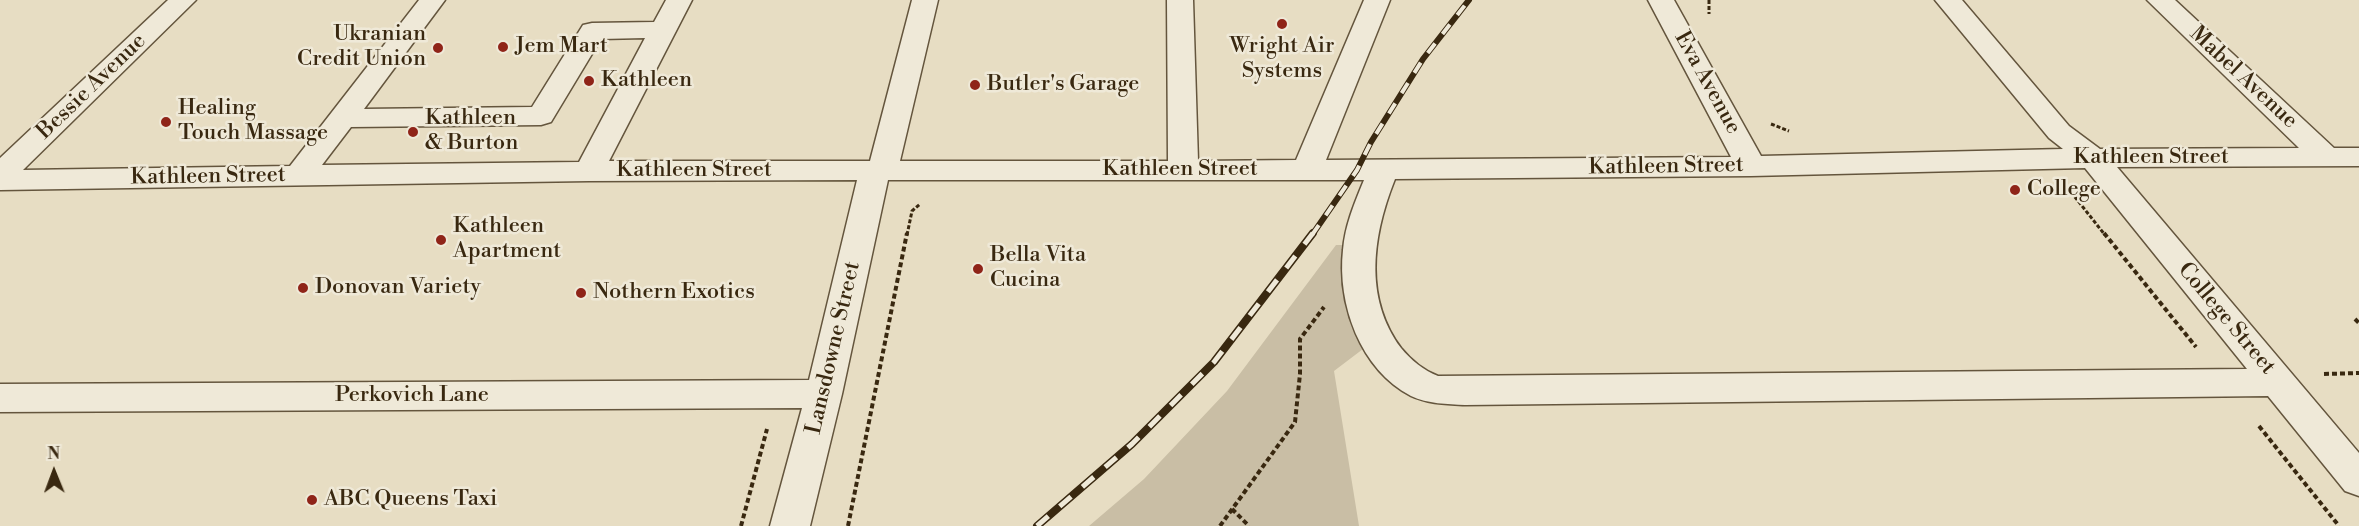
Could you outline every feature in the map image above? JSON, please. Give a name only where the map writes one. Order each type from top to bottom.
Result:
[{"type":"street","name":"Bessie Avenue","points":[[0,175],[183,0]]},
{"type":"street","points":[[298,176],[432,0]]},
{"type":"street","points":[[589,171],[679,0]]},
{"type":"street","name":"Lansdowne Street","points":[[790,526],[879,170],[926,0]]},
{"type":"street","points":[[1180,0],[1183,170]]},
{"type":"street","points":[[1306,170],[1320,142],[1377,0]]},
{"type":"street","name":"Eva Avenue","points":[[1661,0],[1751,166]]},
{"type":"street","name":"College Street","points":[[1948,0],[2059,132],[2093,158],[2359,480]]},
{"type":"street","name":"Mabel Avenue","points":[[2160,0],[2326,157]]},
{"type":"street","points":[[341,118],[541,116],[592,31],[663,30]]},
{"type":"street","name":"Kathleen Street","points":[[0,180],[589,171],[1384,170],[1751,166],[2093,158],[2359,157]]},
{"type":"street","points":[[1384,170],[1367,211],[1359,249],[1358,277],[1371,333],[1393,365],[1425,387],[1465,391],[2278,382]]},
{"type":"street","name":"Perkovich Lane","points":[[0,398],[824,394]]},
{"type":"path","points":[[848,526],[912,211],[923,202]]},
{"type":"path","points":[[1220,526],[1295,422],[1300,374],[1300,339],[1333,295],[1358,277]]},
{"type":"path","points":[[2355,319],[2359,323]]},
{"type":"path","points":[[2318,374],[2359,373]]},
{"type":"path","points":[[1232,509],[1249,526]]},
{"type":"shaded area","points":[[1336,245],[1357,245],[1376,344],[1363,349],[1334,371],[1359,526],[1089,526],[1144,479],[1227,391]]},
{"type":"railway","points":[[1312,235],[1357,170],[1371,142],[1423,59],[1469,0]]},
{"type":"railway","points":[[1037,526],[1132,444],[1214,362],[1313,233]]},
{"type":"place","name":"Wright Air Systems","points":[[1282,24]]},
{"type":"place","name":"Jem Mart","points":[[503,47]]},
{"type":"place","name":"Ukranian Credit Union","points":[[438,48]]},
{"type":"place","name":"Kathleen","points":[[589,81]]},
{"type":"place","name":"Butler's Garage","points":[[975,85]]},
{"type":"place","name":"Healing Touch Massage","points":[[166,122]]},
{"type":"place","name":"Kathleen & Burton","points":[[413,132]]},
{"type":"place","name":"College","points":[[2015,190]]},
{"type":"place","name":"Kathleen Apartment","points":[[441,240]]},
{"type":"place","name":"Bella Vita Cucina","points":[[978,269]]},
{"type":"place","name":"Donovan Variety","points":[[303,288]]},
{"type":"place","name":"Nothern Exotics","points":[[581,293]]},
{"type":"place","name":"ABC Queens Taxi","points":[[312,500]]}]
